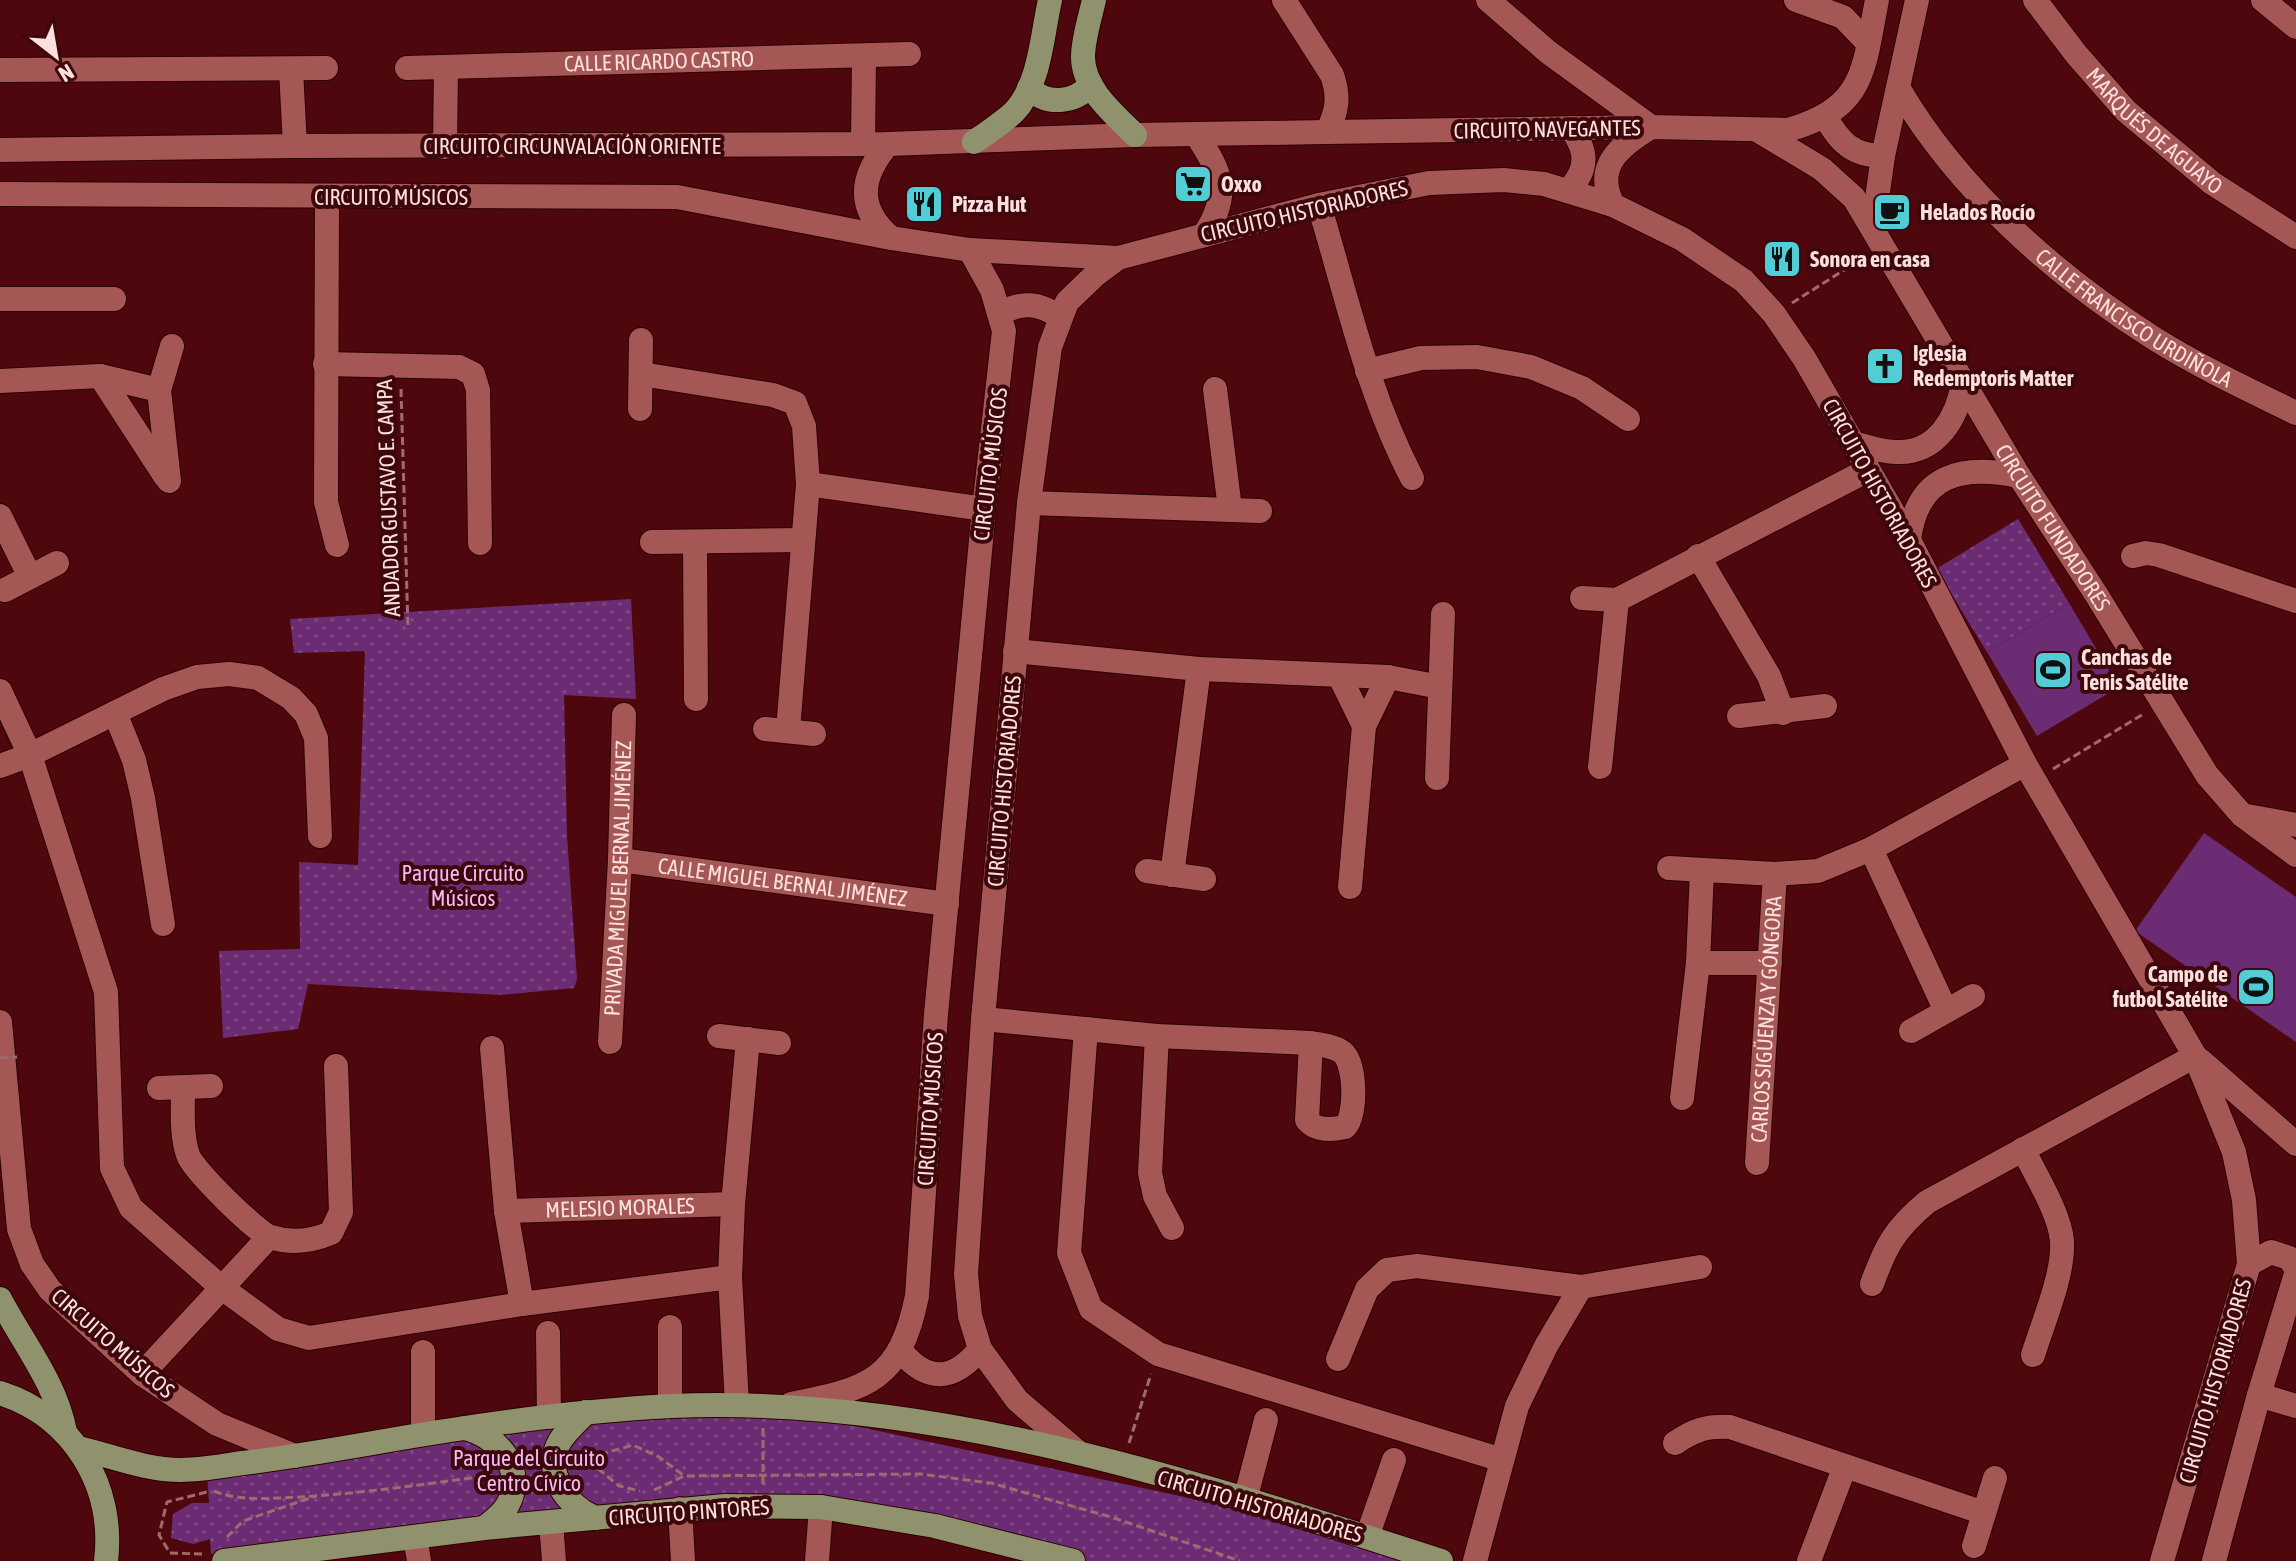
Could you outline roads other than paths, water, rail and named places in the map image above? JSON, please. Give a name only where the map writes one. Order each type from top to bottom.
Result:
[{"type":"main road","points":[[974,142],[1013,112],[1029,88],[1050,0]]},
{"type":"main road","points":[[1094,0],[1083,55],[1091,85],[1135,135]]},
{"type":"main road","points":[[1029,88],[1041,97],[1060,101],[1078,96],[1091,85]]},
{"type":"main road","points":[[0,1299],[51,1387],[72,1440],[98,1485],[108,1526],[106,1561]]},
{"type":"main road","points":[[0,1393],[32,1406],[72,1440]]},
{"type":"main road","name":"CIRCUITO MÚSICOS","points":[[72,1440],[160,1468],[178,1470],[295,1456],[423,1434],[586,1412],[670,1406],[774,1405]]},
{"type":"main road","name":"CIRCUITO HISTORIADORES","points":[[774,1405],[971,1429],[1079,1453],[1245,1500],[1441,1561]]},
{"type":"main road","points":[[586,1412],[562,1438],[556,1450],[555,1469],[559,1486],[569,1501],[595,1518]]},
{"type":"main road","points":[[465,1428],[494,1441],[507,1456],[513,1473],[513,1486],[506,1508],[484,1528]]},
{"type":"main road","name":"CIRCUITO PINTORES","points":[[219,1553],[296,1556],[417,1549],[484,1528],[680,1509],[764,1506],[821,1507],[935,1526],[1073,1561]]},
{"type":"street","points":[[1284,0],[1332,75],[1337,89],[1338,103],[1327,132]]},
{"type":"street","points":[[1488,0],[1548,52],[1651,127],[1620,149],[1609,163],[1606,188],[1613,205]]},
{"type":"street","points":[[1796,0],[1843,17],[1868,43]]},
{"type":"street","name":"CIRCUITO NAVEGANTES","points":[[974,142],[1135,135],[1571,128],[1788,130],[1825,116],[1846,100],[1854,89],[1877,0]]},
{"type":"street","points":[[1878,236],[1883,156],[1917,0]]},
{"type":"street","name":"MARQUÉS DE AGUAYO","points":[[2035,0],[2076,54],[2126,111],[2212,183],[2296,237]]},
{"type":"street","points":[[2263,0],[2296,27]]},
{"type":"street","name":"CALLE RICARDO CASTRO","points":[[407,68],[909,54]]},
{"type":"street","points":[[864,56],[875,144],[866,196],[874,219],[891,238]]},
{"type":"street","points":[[445,147],[446,67]]},
{"type":"street","points":[[0,70],[326,68]]},
{"type":"street","points":[[291,69],[295,146]]},
{"type":"street","name":"CALLE FRANCISCO URDIÑOLA","points":[[1899,89],[1928,135],[2027,243],[2155,339],[2296,413]]},
{"type":"street","points":[[1825,116],[1833,131],[1847,146],[1866,156],[1883,156]]},
{"type":"street","points":[[1569,190],[1584,171],[1585,160],[1579,139],[1571,128]]},
{"type":"street","name":"CIRCUITO FUNDADORES","points":[[1757,130],[1838,181],[1854,198],[2019,476],[2207,775],[2242,815],[2296,855]]},
{"type":"street","points":[[1196,134],[1211,156],[1221,182],[1219,208],[1204,235]]},
{"type":"street","name":"CIRCUITO CIRCUNVALACIÓN ORIENTE","points":[[0,150],[974,142]]},
{"type":"street","name":"CIRCUITO HISTORIADORES","points":[[1079,1453],[1017,1400],[980,1349],[970,1316],[966,1274],[983,1019],[1029,503],[1050,347],[1060,317],[1077,291],[1118,258],[1319,205],[1429,183],[1504,180],[1569,190],[1613,205],[1682,239],[1744,281],[1774,314],[1804,358],[1909,540],[2030,772],[2195,1056],[2234,1152],[2244,1200],[2249,1264],[2162,1561]]},
{"type":"street","name":"CIRCUITO MÚSICOS","points":[[0,194],[677,197],[970,250],[1118,258]]},
{"type":"street","points":[[327,197],[326,502],[337,545]]},
{"type":"street","points":[[1319,205],[1367,371],[1387,428],[1412,478]]},
{"type":"street","name":"CIRCUITO MÚSICOS","points":[[774,1405],[842,1394],[865,1384],[887,1369],[900,1350],[911,1324],[917,1296],[935,1029],[984,509],[1003,354],[1001,313],[970,250]]},
{"type":"street","points":[[0,299],[114,299]]},
{"type":"street","points":[[1001,313],[1026,304],[1048,309],[1060,317]]},
{"type":"street","points":[[640,409],[641,340]]},
{"type":"street","points":[[100,376],[169,481],[159,390],[172,346]]},
{"type":"street","points":[[1367,371],[1421,358],[1477,357],[1531,367],[1582,388],[1628,419]]},
{"type":"street","points":[[325,364],[459,367],[473,374],[478,390],[480,543]]},
{"type":"street","points":[[641,374],[773,395],[795,403],[804,426],[808,484],[777,730],[814,734]]},
{"type":"street","points":[[0,381],[100,376],[159,390]]},
{"type":"street","points":[[1853,443],[1893,452],[1925,446],[1949,423],[1956,411],[1963,382]]},
{"type":"street","points":[[1215,389],[1230,509]]},
{"type":"street","points":[[1582,598],[1617,600],[1868,470]]},
{"type":"street","points":[[1909,540],[1914,513],[1921,501],[1946,477],[1973,470],[2019,476]]},
{"type":"street","points":[[808,484],[984,509]]},
{"type":"street","points":[[1029,503],[1260,511]]},
{"type":"street","points":[[0,516],[30,577]]},
{"type":"street","points":[[652,542],[803,540]]},
{"type":"street","points":[[695,542],[696,699]]},
{"type":"street","points":[[2133,556],[2146,553],[2159,555],[2296,601]]},
{"type":"street","points":[[1698,556],[1769,676],[1783,713]]},
{"type":"street","points":[[5,590],[57,563]]},
{"type":"street","points":[[1600,767],[1617,600]]},
{"type":"street","points":[[1437,778],[1443,614]]},
{"type":"street","points":[[1015,651],[1199,669],[1388,677],[1440,687]]},
{"type":"street","points":[[1172,875],[1199,669]]},
{"type":"street","points":[[0,766],[30,755],[163,689],[197,677],[229,674],[258,678],[291,698],[306,714],[316,738],[320,836]]},
{"type":"street","points":[[1339,675],[1364,726]]},
{"type":"street","points":[[1350,887],[1364,726],[1388,677]]},
{"type":"street","points":[[0,691],[30,755],[106,992],[112,1168],[131,1208],[222,1288],[278,1329],[309,1338],[522,1304],[730,1277]]},
{"type":"street","points":[[1739,716],[1825,706]]},
{"type":"street","points":[[115,713],[134,760],[143,798],[163,924]]},
{"type":"street","name":"PRIVADA MIGUEL BERNAL JIMÉNEZ","points":[[610,1042],[624,715]]},
{"type":"street","points":[[1669,868],[1775,874],[1818,871],[1871,849],[2030,772]]},
{"type":"street","points":[[2242,815],[2296,825]]},
{"type":"street","points":[[1871,849],[1946,1011]]},
{"type":"street","name":"CALLE MIGUEL BERNAL JIMÉNEZ","points":[[620,860],[947,904]]},
{"type":"street","points":[[1147,871],[1204,879]]},
{"type":"street","points":[[1682,1098],[1698,963],[1702,871]]},
{"type":"street","name":"CARLOS SIGÜENZA Y GÓNGORA","points":[[1757,1163],[1775,874]]},
{"type":"street","points":[[1698,963],[1770,963]]},
{"type":"street","points":[[1911,1031],[1973,996]]},
{"type":"street","points":[[983,1019],[1157,1036],[1311,1043]]},
{"type":"street","name":"CIRCUITO MÚSICOS","points":[[0,1022],[19,1229],[32,1264],[50,1290],[142,1374],[217,1424],[295,1456]]},
{"type":"street","points":[[1086,1029],[1069,1253],[1091,1309],[1158,1354],[1502,1460]]},
{"type":"street","points":[[719,1036],[779,1043]]},
{"type":"street","points":[[1157,1036],[1150,1173],[1155,1196],[1172,1228]]},
{"type":"street","points":[[737,1404],[730,1277],[733,1204],[748,1039]]},
{"type":"street","points":[[492,1048],[506,1211],[522,1304]]},
{"type":"street","points":[[1872,1284],[1885,1249],[1902,1223],[1927,1202],[2195,1056],[2296,1144]]},
{"type":"street","points":[[211,1086],[171,1088],[188,1158],[202,1178],[269,1237],[310,1242],[331,1233],[341,1212],[336,1066]]},
{"type":"street","points":[[2023,1149],[2055,1216],[2062,1239],[2061,1263],[2033,1355]]},
{"type":"street","name":"MELESIO MORALES","points":[[506,1211],[733,1204]]},
{"type":"street","points":[[142,1374],[269,1237]]},
{"type":"street","points":[[2249,1264],[2271,1252],[2289,1258],[2296,1268]]},
{"type":"street","points":[[1338,1359],[1367,1289],[1387,1270],[1417,1266],[1581,1287],[1700,1267]]},
{"type":"street","points":[[2214,1561],[2296,1274]]},
{"type":"street","points":[[1475,1561],[1517,1406],[1546,1346],[1581,1287]]},
{"type":"street","points":[[670,1327],[670,1406]]},
{"type":"street","points":[[548,1333],[549,1417]]},
{"type":"street","points":[[900,1350],[913,1365],[932,1375],[963,1366],[980,1349]]},
{"type":"street","points":[[423,1352],[423,1434]]},
{"type":"street","points":[[2259,1395],[2296,1406]]},
{"type":"street","points":[[1245,1500],[1266,1420]]},
{"type":"street","points":[[1675,1443],[1693,1430],[1710,1426],[1730,1427],[1984,1513]]},
{"type":"street","points":[[1367,1537],[1394,1460]]},
{"type":"street","points":[[1809,1561],[1845,1466]]},
{"type":"street","points":[[1974,1546],[1995,1478]]},
{"type":"street","points":[[817,1561],[821,1507]]},
{"type":"street","points":[[680,1509],[683,1561]]},
{"type":"street","points":[[551,1523],[554,1561]]},
{"type":"place","name":"Oxxo","points":[[1193,184]]},
{"type":"place","name":"Pizza Hut","points":[[924,204]]},
{"type":"place","name":"Helados Rocío","points":[[1892,212]]},
{"type":"place","name":"Sonora en casa","points":[[1782,259]]},
{"type":"place","name":"Iglesia Redemptoris Matter","points":[[1885,366]]},
{"type":"place","name":"Canchas de Tenis Satélite","points":[[2053,670]]},
{"type":"place","name":"Campo de futbol Satélite","points":[[2256,987]]},
{"type":"park label","name":"Parque Circuito Músicos","points":[[463,886]]},
{"type":"park label","name":"Parque del Circuito Centro Cívico","points":[[529,1470]]}]
